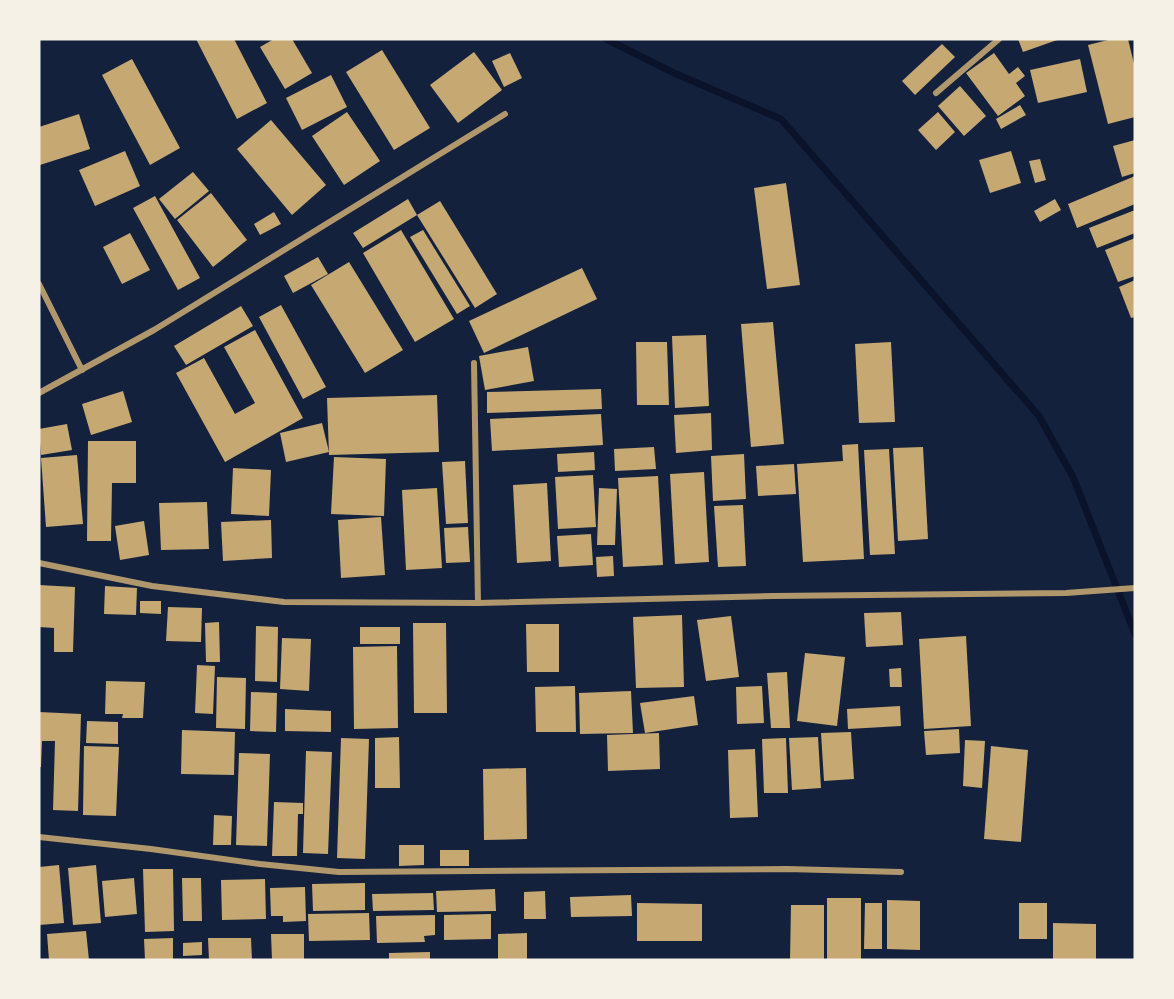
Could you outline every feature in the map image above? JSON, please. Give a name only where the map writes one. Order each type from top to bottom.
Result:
[{"type":"street","points":[[936,93],[999,39]]},
{"type":"street","points":[[39,393],[154,330],[505,114]]},
{"type":"street","points":[[39,284],[82,370]]},
{"type":"street","points":[[474,363],[478,603]]},
{"type":"street","points":[[39,562],[152,586],[284,602],[478,603],[1066,593],[1135,588]]},
{"type":"street","points":[[39,837],[339,872],[787,869],[901,872]]},
{"type":"building","points":[[196,39],[234,39],[267,103],[237,119]]},
{"type":"building","points":[[274,39],[292,39],[312,73],[285,89],[260,47]]},
{"type":"building","points":[[1018,39],[1060,39],[1023,52]]},
{"type":"building","points":[[1112,39],[1128,39],[1135,68],[1135,117],[1108,124],[1088,45]]},
{"type":"building","points":[[942,44],[955,57],[915,95],[902,81]]},
{"type":"building","points":[[382,50],[430,128],[394,150],[346,72]]},
{"type":"building","points":[[474,52],[502,90],[458,123],[430,85]]},
{"type":"building","points":[[510,53],[522,78],[504,87],[492,61]]},
{"type":"building","points":[[994,53],[1009,74],[1018,67],[1025,76],[1016,83],[1025,96],[998,116],[966,73]]},
{"type":"building","points":[[132,59],[180,148],[150,165],[102,75]]},
{"type":"building","points":[[1080,59],[1087,92],[1038,103],[1030,70]]},
{"type":"building","points":[[331,75],[347,107],[302,130],[286,98]]},
{"type":"building","points":[[960,86],[986,116],[964,136],[938,106]]},
{"type":"building","points":[[1020,105],[1026,115],[1001,129],[996,119]]},
{"type":"building","points":[[347,112],[380,161],[344,185],[312,136]]},
{"type":"building","points":[[938,112],[955,132],[936,150],[918,130]]},
{"type":"building","points":[[79,114],[90,149],[40,165],[39,127]]},
{"type":"building","points":[[271,120],[326,185],[292,215],[237,149]]},
{"type":"building","points":[[1135,140],[1135,173],[1122,177],[1113,146]]},
{"type":"building","points":[[125,151],[140,186],[95,206],[79,170]]},
{"type":"building","points":[[1011,151],[1021,183],[990,193],[979,160]]},
{"type":"building","points":[[1040,159],[1046,180],[1035,183],[1029,161]]},
{"type":"building","points":[[193,172],[209,191],[175,219],[159,199]]},
{"type":"building","points":[[1135,176],[1135,204],[1077,228],[1068,204]]},
{"type":"building","points":[[786,183],[800,285],[767,289],[754,188]]},
{"type":"building","points":[[211,193],[247,240],[213,267],[177,220]]},
{"type":"building","points":[[155,196],[200,278],[178,290],[133,208]]},
{"type":"building","points":[[408,199],[417,215],[363,248],[353,233]]},
{"type":"building","points":[[1055,199],[1061,210],[1040,222],[1034,211]]},
{"type":"building","points":[[440,201],[497,294],[475,308],[417,215]]},
{"type":"building","points":[[1135,210],[1135,233],[1097,248],[1089,228]]},
{"type":"building","points":[[274,212],[281,224],[260,235],[254,224]]},
{"type":"building","points":[[401,230],[454,319],[415,342],[363,253]]},
{"type":"building","points":[[423,230],[470,306],[457,314],[410,237]]},
{"type":"building","points":[[130,233],[150,270],[122,284],[103,247]]},
{"type":"building","points":[[1135,238],[1135,276],[1118,282],[1105,250]]},
{"type":"building","points":[[318,257],[328,274],[293,293],[284,276]]},
{"type":"building","points":[[349,262],[403,350],[365,373],[311,285]]},
{"type":"building","points":[[582,268],[597,299],[484,353],[469,321]]},
{"type":"building","points":[[1135,280],[1135,317],[1131,318],[1119,287]]},
{"type":"building","points":[[281,305],[326,387],[303,399],[259,317]]},
{"type":"building","points":[[241,306],[253,326],[186,365],[174,346]]},
{"type":"building","points":[[773,322],[784,444],[751,447],[741,324]]},
{"type":"building","points":[[255,330],[303,418],[225,462],[176,373],[204,358],[235,414],[255,403],[224,347]]},
{"type":"building","points":[[706,335],[709,406],[675,408],[672,336]]},
{"type":"building","points":[[636,342],[667,342],[669,405],[637,405]]},
{"type":"building","points":[[891,342],[895,422],[859,423],[855,344]]},
{"type":"building","points":[[528,347],[534,381],[485,390],[479,356]]},
{"type":"building","points":[[601,389],[602,409],[487,413],[487,392]]},
{"type":"building","points":[[123,391],[132,422],[91,435],[82,404]]},
{"type":"building","points":[[437,395],[439,452],[329,455],[327,398]]},
{"type":"building","points":[[711,413],[712,450],[676,453],[674,415]]},
{"type":"building","points":[[601,414],[603,445],[492,451],[490,419]]},
{"type":"building","points":[[322,423],[329,452],[286,462],[280,433]]},
{"type":"building","points":[[67,424],[72,450],[41,455],[39,429]]},
{"type":"building","points":[[88,441],[136,441],[136,483],[112,483],[111,541],[87,541]]},
{"type":"building","points":[[858,444],[864,559],[803,562],[797,464],[843,461],[842,445]]},
{"type":"building","points":[[654,447],[656,469],[615,471],[614,449]]},
{"type":"building","points":[[923,447],[928,539],[898,541],[893,448]]},
{"type":"building","points":[[889,449],[895,554],[870,555],[864,450]]},
{"type":"building","points":[[594,452],[595,470],[558,472],[557,454]]},
{"type":"building","points":[[744,454],[746,499],[713,501],[711,456]]},
{"type":"building","points":[[77,455],[83,524],[46,527],[41,458]]},
{"type":"building","points":[[334,457],[386,459],[384,516],[331,514]]},
{"type":"building","points":[[465,461],[468,523],[446,524],[442,462]]},
{"type":"building","points":[[794,464],[796,494],[758,496],[756,466]]},
{"type":"building","points":[[233,468],[271,470],[269,516],[231,514]]},
{"type":"building","points":[[704,472],[709,562],[675,564],[670,474]]},
{"type":"building","points":[[593,475],[596,527],[558,529],[555,477]]},
{"type":"building","points":[[658,476],[663,565],[623,567],[618,478]]},
{"type":"building","points":[[547,483],[551,561],[517,563],[513,485]]},
{"type":"building","points":[[437,488],[442,568],[406,570],[402,490]]},
{"type":"building","points":[[599,488],[617,489],[615,545],[597,545]]},
{"type":"building","points":[[207,502],[209,549],[161,550],[159,503]]},
{"type":"building","points":[[743,505],[746,566],[718,567],[714,506]]},
{"type":"building","points":[[381,517],[385,575],[341,578],[338,520]]},
{"type":"building","points":[[271,520],[272,558],[223,561],[221,522]]},
{"type":"building","points":[[144,521],[149,555],[120,560],[115,526]]},
{"type":"building","points":[[468,527],[470,562],[446,563],[444,528]]},
{"type":"building","points":[[591,534],[593,565],[559,567],[557,536]]},
{"type":"building","points":[[613,556],[614,576],[597,577],[596,557]]},
{"type":"building","points":[[39,585],[75,587],[73,652],[54,652],[54,628],[39,627]]},
{"type":"building","points":[[105,586],[137,588],[136,615],[104,614]]},
{"type":"building","points":[[140,601],[161,601],[161,614],[140,613]]},
{"type":"building","points":[[168,607],[202,608],[201,642],[166,641]]},
{"type":"building","points":[[901,612],[903,645],[866,647],[864,613]]},
{"type":"building","points":[[682,615],[684,687],[636,688],[633,617]]},
{"type":"building","points":[[731,616],[739,677],[706,681],[697,620]]},
{"type":"building","points":[[219,622],[220,662],[206,662],[205,623]]},
{"type":"building","points":[[413,623],[446,623],[447,713],[414,713]]},
{"type":"building","points":[[526,624],[559,624],[559,672],[527,672]]},
{"type":"building","points":[[256,626],[278,627],[277,682],[255,681]]},
{"type":"building","points":[[360,627],[400,627],[400,644],[360,644]]},
{"type":"building","points":[[966,636],[971,726],[924,729],[919,639]]},
{"type":"building","points":[[282,638],[311,639],[309,691],[280,689]]},
{"type":"building","points":[[397,646],[398,728],[354,729],[353,647]]},
{"type":"building","points":[[805,653],[845,657],[837,726],[797,721]]},
{"type":"building","points":[[197,665],[215,666],[213,714],[195,713]]},
{"type":"building","points":[[901,668],[902,687],[890,687],[889,669]]},
{"type":"building","points":[[787,672],[790,728],[771,728],[767,673]]},
{"type":"building","points":[[217,677],[246,678],[245,729],[216,728]]},
{"type":"building","points":[[106,681],[145,682],[143,718],[122,718],[123,714],[105,714]]},
{"type":"building","points":[[575,686],[576,732],[536,732],[535,687]]},
{"type":"building","points":[[762,686],[764,723],[737,724],[736,687]]},
{"type":"building","points":[[631,691],[633,733],[580,734],[579,693]]},
{"type":"building","points":[[251,692],[277,693],[276,732],[250,731]]},
{"type":"building","points":[[694,696],[698,725],[645,733],[640,703]]},
{"type":"building","points":[[900,706],[901,726],[848,729],[847,709]]},
{"type":"building","points":[[285,709],[331,711],[331,732],[285,731]]},
{"type":"building","points":[[39,712],[81,714],[78,811],[53,810],[55,741],[42,741],[41,767],[39,767]]},
{"type":"building","points":[[87,721],[118,722],[118,744],[86,743]]},
{"type":"building","points":[[959,729],[960,753],[926,755],[924,731]]},
{"type":"building","points":[[182,730],[235,732],[234,775],[181,774]]},
{"type":"building","points":[[851,732],[854,779],[824,781],[821,733]]},
{"type":"building","points":[[659,733],[660,769],[608,771],[607,735]]},
{"type":"building","points":[[399,737],[400,788],[375,788],[375,738]]},
{"type":"building","points":[[818,737],[821,788],[792,790],[789,738]]},
{"type":"building","points":[[341,738],[369,739],[365,859],[337,858]]},
{"type":"building","points":[[786,738],[788,793],[764,793],[762,739]]},
{"type":"building","points":[[965,740],[985,741],[982,788],[963,786]]},
{"type":"building","points":[[84,746],[119,747],[116,816],[83,815]]},
{"type":"building","points":[[991,746],[1028,750],[1021,842],[984,839]]},
{"type":"building","points":[[755,749],[758,817],[730,818],[728,750]]},
{"type":"building","points":[[306,751],[332,752],[328,854],[303,853]]},
{"type":"building","points":[[239,753],[270,754],[267,846],[236,845]]},
{"type":"building","points":[[526,768],[527,839],[484,840],[483,769]]},
{"type":"building","points":[[274,802],[303,803],[303,814],[298,814],[297,856],[272,856]]},
{"type":"building","points":[[214,815],[232,816],[231,845],[213,845]]},
{"type":"building","points":[[399,845],[424,845],[424,865],[399,866]]},
{"type":"building","points":[[440,850],[469,850],[469,866],[440,866]]},
{"type":"building","points":[[59,865],[64,923],[39,925],[39,867]]},
{"type":"building","points":[[96,865],[101,923],[73,925],[68,868]]},
{"type":"building","points":[[143,869],[173,869],[174,931],[145,932]]},
{"type":"building","points":[[134,878],[137,914],[105,917],[102,881]]},
{"type":"building","points":[[182,878],[201,878],[202,921],[183,921]]},
{"type":"building","points":[[265,879],[266,919],[222,920],[221,880]]},
{"type":"building","points":[[365,883],[365,910],[313,911],[312,884]]},
{"type":"building","points":[[305,887],[306,921],[283,922],[283,916],[271,916],[270,888]]},
{"type":"building","points":[[495,889],[496,911],[437,912],[436,891]]},
{"type":"building","points":[[545,891],[546,919],[524,919],[524,892]]},
{"type":"building","points":[[433,893],[434,910],[373,911],[372,894]]},
{"type":"building","points":[[631,895],[632,916],[571,917],[570,897]]},
{"type":"building","points":[[827,898],[861,898],[861,960],[827,960]]},
{"type":"building","points":[[887,900],[920,901],[920,950],[887,949]]},
{"type":"building","points":[[637,903],[702,904],[702,941],[637,941]]},
{"type":"building","points":[[865,903],[882,903],[882,949],[864,949]]},
{"type":"building","points":[[1019,903],[1047,903],[1047,939],[1019,939]]},
{"type":"building","points":[[791,905],[824,905],[824,960],[790,960]]},
{"type":"building","points":[[369,913],[370,940],[309,941],[308,914]]},
{"type":"building","points":[[491,914],[491,939],[444,940],[444,915]]},
{"type":"building","points":[[435,915],[435,935],[424,936],[425,942],[377,943],[376,916]]},
{"type":"building","points":[[1053,923],[1096,924],[1096,960],[1053,960]]},
{"type":"building","points":[[86,931],[89,960],[49,960],[47,934]]},
{"type":"building","points":[[527,933],[527,960],[498,960],[498,934]]},
{"type":"building","points":[[271,934],[304,934],[304,960],[272,960]]},
{"type":"building","points":[[173,938],[173,960],[145,960],[144,939]]},
{"type":"building","points":[[208,938],[251,938],[252,960],[209,960]]},
{"type":"building","points":[[202,942],[202,955],[183,956],[183,943]]},
{"type":"building","points":[[430,952],[430,960],[389,960],[389,953]]},
{"type":"waterway","points":[[606,39],[674,73],[781,119],[1039,416],[1073,477],[1135,634]]}]
